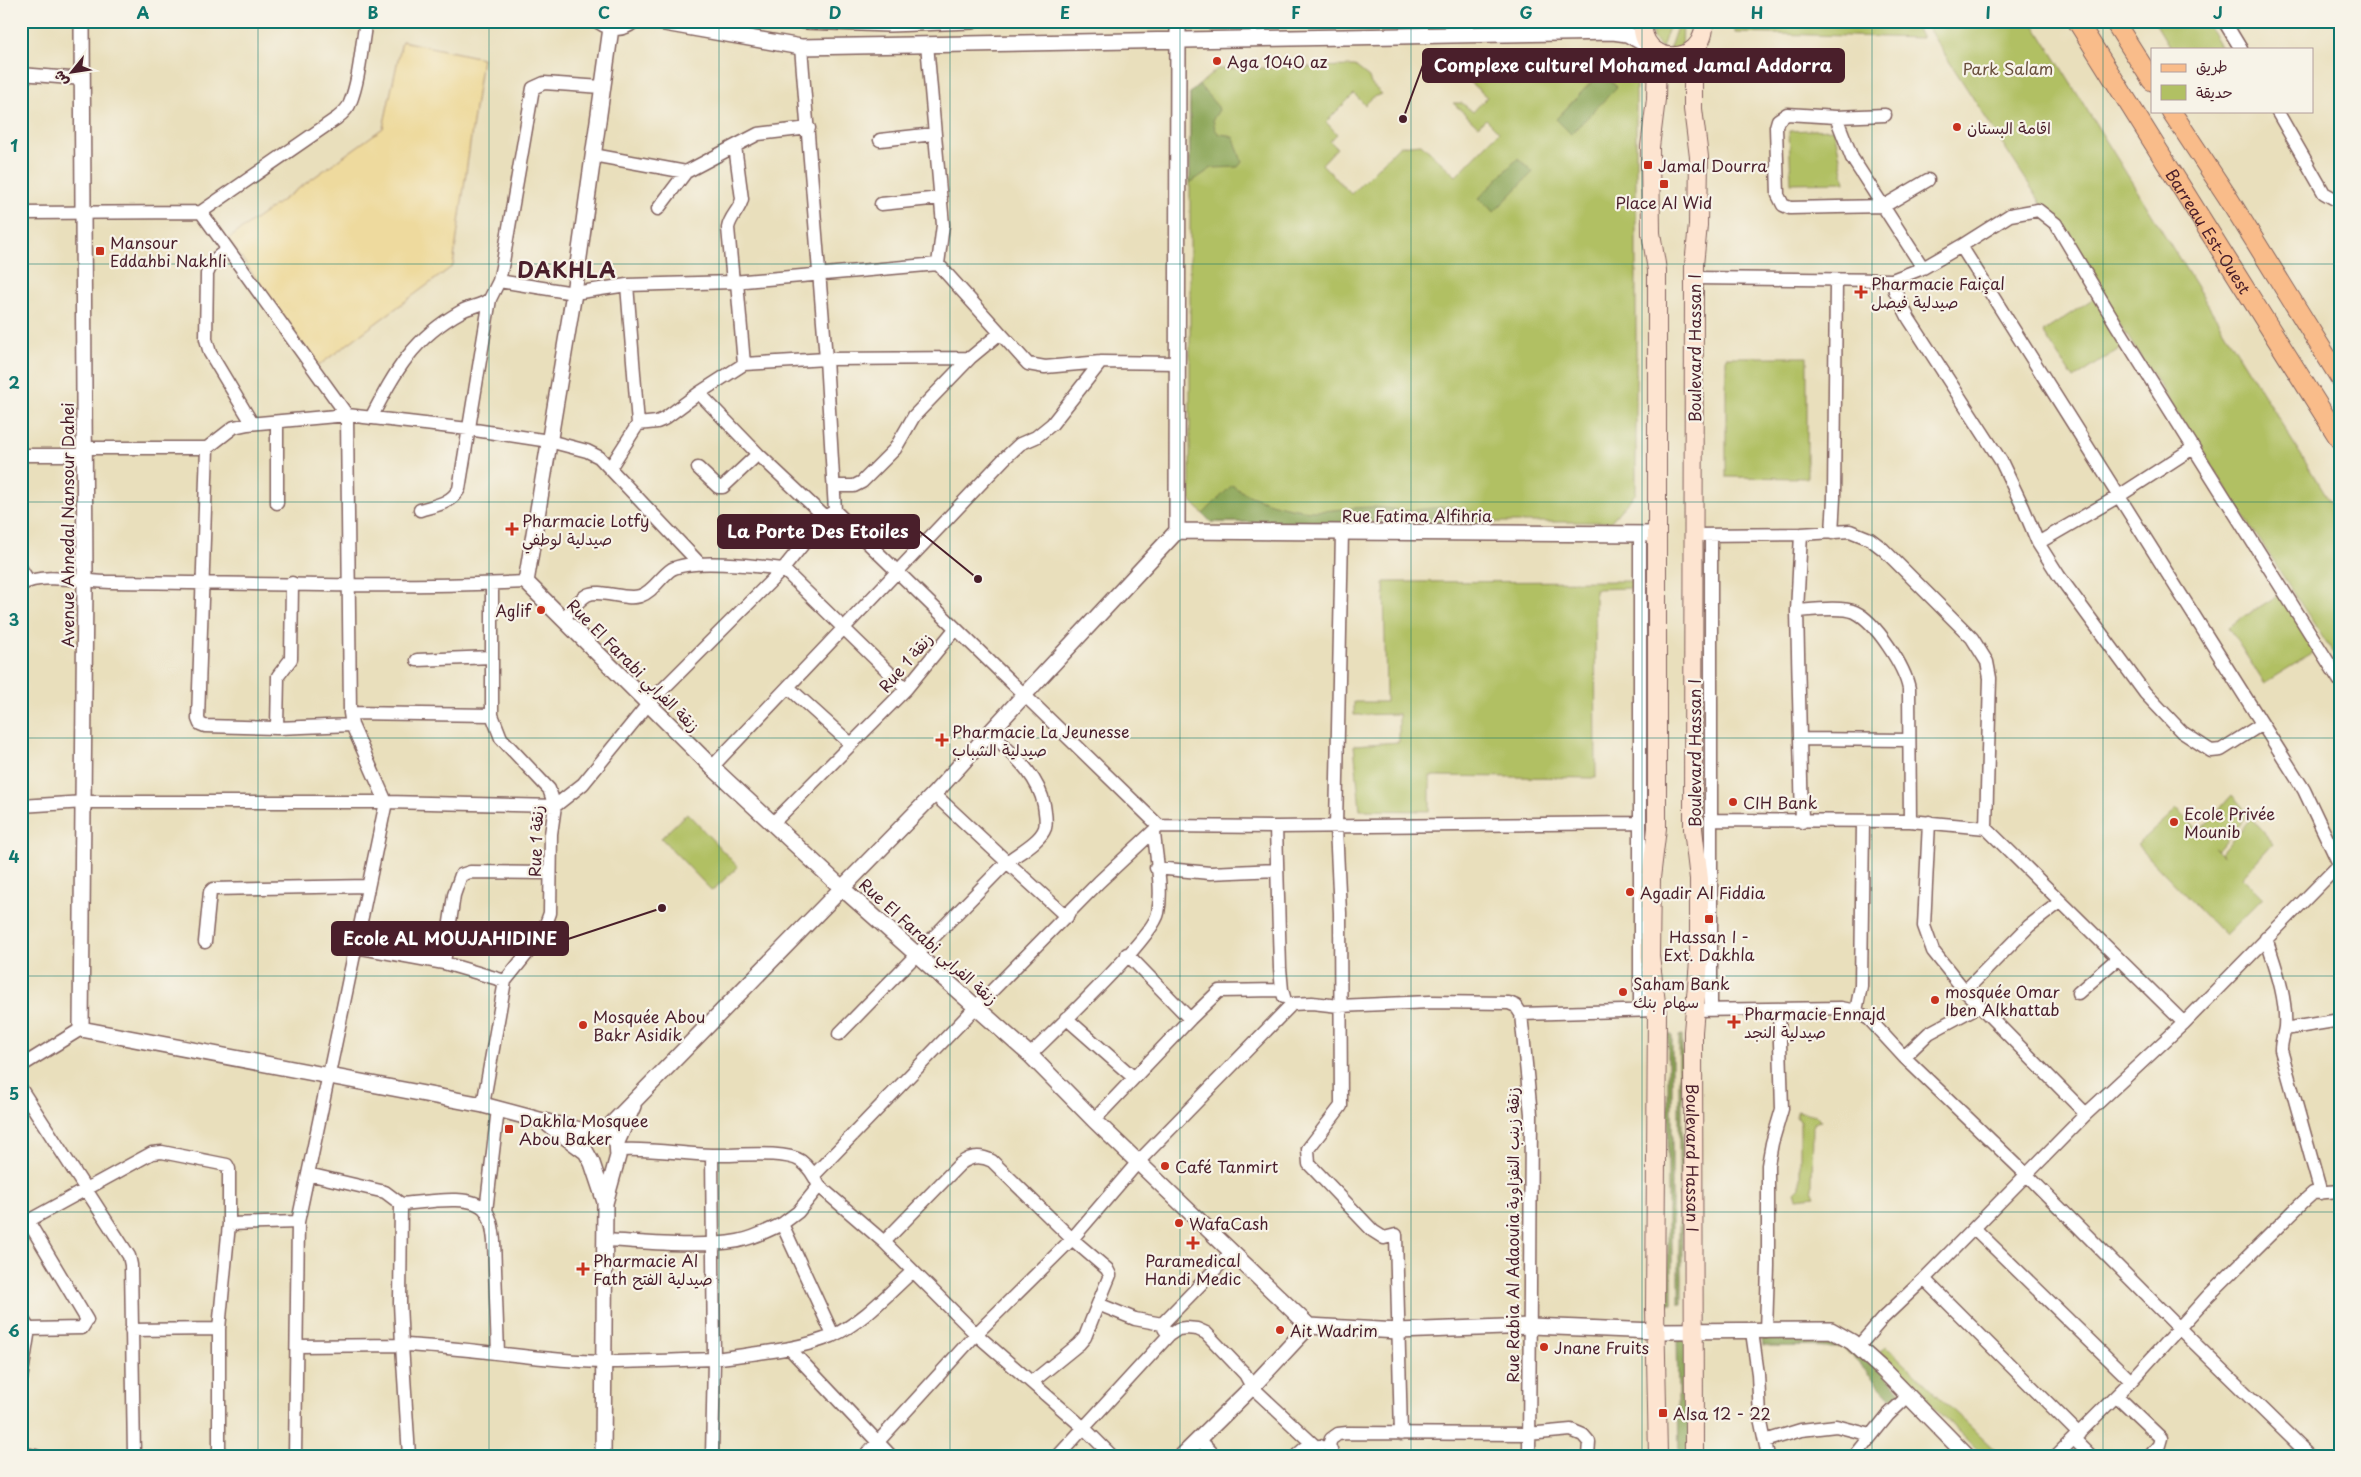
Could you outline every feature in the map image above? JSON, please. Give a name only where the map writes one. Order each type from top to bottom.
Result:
[{"type":"main road","points":[[1643,21],[1644,35],[1655,51],[1656,98],[1650,147],[1651,233],[1657,270],[1649,534],[1658,828],[1651,872],[1650,956],[1657,1010],[1655,1332],[1658,1456]]},
{"type":"main road","points":[[1655,51],[1675,57],[1693,50],[1703,37],[1704,21]]},
{"type":"main road","name":"Barreau Est-Ouest","points":[[2077,21],[2340,440]]},
{"type":"main road","points":[[2114,21],[2151,79]]},
{"type":"main road","name":"Boulevard Hassan I","points":[[1693,50],[1693,109],[1699,157],[1698,225],[1694,278],[1702,536],[1693,829],[1699,868],[1699,961],[1693,1010],[1692,1331],[1694,1456]]},
{"type":"main road","points":[[2172,112],[2340,378]]},
{"type":"street","name":"Avenue Ahnedal Nansour Dahei","points":[[82,21],[85,452],[85,802],[82,1029]]},
{"type":"street","points":[[21,213],[201,212],[337,118],[347,109],[354,88],[366,21]]},
{"type":"street","points":[[24,578],[85,582],[292,584],[492,584],[526,582],[574,293],[602,88],[605,24],[628,25],[633,21]]},
{"type":"street","points":[[653,21],[801,47],[1613,32],[1628,34],[1655,51]]},
{"type":"street","points":[[804,21],[855,24],[972,21]]},
{"type":"street","points":[[605,1203],[589,1157],[588,1141],[600,1133],[637,1098],[843,889],[934,794],[1024,694],[1177,531],[1178,21]]},
{"type":"street","points":[[2224,21],[2240,48]]},
{"type":"street","points":[[927,44],[941,198],[943,240],[938,264]]},
{"type":"street","points":[[21,806],[85,802],[386,802],[555,806],[583,784],[649,703],[783,569],[830,514],[835,486],[809,128],[801,47]]},
{"type":"street","points":[[21,74],[83,79]]},
{"type":"street","points":[[420,510],[445,503],[454,498],[459,489],[490,299],[499,280],[533,88],[544,83],[602,88]]},
{"type":"street","points":[[2278,112],[2324,193],[2340,202]]},
{"type":"street","points":[[1885,115],[1836,117],[1787,114],[1778,120],[1776,127],[1776,157],[1780,200],[1783,205],[1790,208],[1884,206],[1928,180]]},
{"type":"street","points":[[1836,117],[1846,146],[1923,268]]},
{"type":"street","points":[[658,209],[686,172],[763,133],[809,128]]},
{"type":"street","points":[[880,140],[934,134]]},
{"type":"street","points":[[735,146],[742,199],[741,205],[729,221],[728,228],[744,364]]},
{"type":"street","points":[[593,155],[686,172]]},
{"type":"street","points":[[881,204],[941,198]]},
{"type":"street","points":[[1694,278],[1892,280],[1923,268],[2016,213],[2038,210],[2056,224],[2117,326],[2340,681]]},
{"type":"street","points":[[201,212],[347,415],[351,719],[386,802],[327,1076],[298,1222],[295,1301],[297,1346],[295,1456]]},
{"type":"street","points":[[1857,1348],[1883,1318],[1924,1279],[2086,1114],[2184,1023],[2340,865],[2304,790],[1961,246]]},
{"type":"street","points":[[228,250],[214,260],[207,274],[206,339],[210,353],[252,423]]},
{"type":"street","points":[[938,264],[999,334],[1032,365],[1060,366],[1101,362],[1178,362]]},
{"type":"street","points":[[499,280],[574,293],[627,286],[735,282],[938,264]]},
{"type":"street","points":[[1832,533],[1836,280]]},
{"type":"street","points":[[1892,280],[1894,291],[1904,311],[2001,461],[2038,543],[2059,576],[2145,693],[2182,732],[2202,746],[2216,752],[2262,724]]},
{"type":"street","points":[[610,468],[638,424],[627,286]]},
{"type":"street","points":[[371,418],[410,350],[463,311],[485,303],[490,299]]},
{"type":"street","points":[[835,486],[854,486],[862,482],[894,449],[914,416],[970,358],[999,334]]},
{"type":"street","points":[[638,424],[657,422],[664,419],[699,393],[744,364],[826,359],[970,358]]},
{"type":"street","points":[[712,767],[1004,459],[1020,444],[1036,437],[1052,424],[1101,362]]},
{"type":"street","points":[[699,393],[758,454],[896,572],[1024,694],[1157,829],[1156,868],[1159,904],[1156,920],[1127,954],[1030,1054]]},
{"type":"street","points":[[21,454],[207,448],[234,428],[252,423],[347,415],[468,429],[549,441],[587,451],[599,457],[700,564]]},
{"type":"street","points":[[277,422],[277,503]]},
{"type":"street","points":[[207,448],[201,583],[198,719],[200,724],[205,726],[277,728],[351,719],[492,715]]},
{"type":"street","points":[[2038,543],[2119,496],[2193,448]]},
{"type":"street","points":[[698,468],[718,487],[723,487],[758,454]]},
{"type":"street","name":"Rue Fatima Alfihria","points":[[1177,531],[1649,534]]},
{"type":"street","points":[[1711,1010],[1711,820],[1702,536],[1850,531],[1870,539],[1883,549],[1972,638],[1987,662],[1990,678],[1986,828]]},
{"type":"street","points":[[1342,532],[1336,827],[1340,913],[1341,1106],[1308,1149],[1307,1157],[1309,1164],[1372,1231],[1384,1238],[1396,1235],[1401,1434]]},
{"type":"street","points":[[1640,1010],[1638,823],[1649,534]]},
{"type":"street","points":[[1800,534],[1797,611],[1802,822]]},
{"type":"street","points":[[563,619],[586,596],[596,593],[629,598],[640,596],[672,570],[700,564],[783,569],[906,689]]},
{"type":"street","name":"Rue El Farabi زنقة الفرابي","points":[[526,582],[712,767],[843,889],[1030,1054],[1094,1120],[1310,1326]]},
{"type":"street","points":[[277,728],[278,676],[291,659],[292,584]]},
{"type":"street","name":"Rue 1 زنقة","points":[[483,1105],[505,981],[546,927],[550,913],[550,834],[555,806],[549,789],[501,738],[492,715],[492,584]]},
{"type":"street","points":[[1797,611],[1847,610],[1855,612],[1881,636],[1899,661],[1907,677],[1910,821]]},
{"type":"street","name":"Rue 1 زنقة","points":[[773,823],[906,689],[955,629]]},
{"type":"street","points":[[417,660],[492,657]]},
{"type":"street","points":[[788,687],[851,744]]},
{"type":"street","points":[[839,1034],[1007,862],[1045,829],[1046,816],[1040,788],[990,732]]},
{"type":"street","points":[[1800,739],[1909,740]]},
{"type":"street","points":[[934,794],[1067,917]]},
{"type":"street","points":[[1711,820],[1863,823],[1910,821],[1986,828],[2184,1023]]},
{"type":"street","points":[[1929,822],[1924,926],[1933,951],[1979,1006],[2086,1114]]},
{"type":"street","points":[[605,1240],[714,1243],[738,1241],[759,1235],[782,1224],[798,1212],[817,1181],[976,1007],[1067,917],[1099,882],[1157,829],[1638,823]]},
{"type":"street","points":[[1856,1010],[1861,986],[1863,823]]},
{"type":"street","points":[[1276,827],[1282,990],[1284,997],[1292,1004]]},
{"type":"street","points":[[1156,868],[1210,874],[1277,870]]},
{"type":"street","points":[[444,963],[454,895],[461,876],[470,872],[549,873]]},
{"type":"street","points":[[205,942],[210,892],[213,889],[368,886]]},
{"type":"street","points":[[1966,991],[2029,926],[2060,902]]},
{"type":"street","points":[[2266,938],[2279,982],[2285,1029],[2281,1038],[2281,1050],[2321,1193]]},
{"type":"street","points":[[356,946],[444,963],[505,981]]},
{"type":"street","points":[[1127,954],[1190,1019]]},
{"type":"street","points":[[2078,994],[2118,958]]},
{"type":"street","points":[[1094,1120],[1219,991],[1282,990]]},
{"type":"street","points":[[865,1456],[976,1334],[1072,1239],[1138,1162],[1292,1004],[1312,1003],[1339,1006],[1430,1002],[1510,1003],[1516,1006],[1521,1014],[1657,1010]]},
{"type":"street","points":[[1904,1057],[1929,1033],[1979,1006]]},
{"type":"street","points":[[1693,1010],[1841,1008],[1856,1010],[1869,1019],[1904,1057],[2027,1175],[2310,1456]]},
{"type":"street","points":[[1768,1456],[1760,1418],[1759,1332],[1768,1266],[1768,1165],[1782,1109],[1779,1009]]},
{"type":"street","name":"Rue Rabia Al Adaouia زنقة زينب النفزاوية","points":[[1521,1014],[1531,1114],[1529,1456]]},
{"type":"street","points":[[1066,1018],[1134,1077]]},
{"type":"street","points":[[2285,1029],[2340,1020]]},
{"type":"street","points":[[21,1066],[82,1029],[483,1105],[614,1137],[617,1151]]},
{"type":"street","points":[[21,1089],[129,1256],[131,1264],[134,1456]]},
{"type":"street","points":[[603,1456],[605,1203],[617,1151],[637,1098]]},
{"type":"street","points":[[486,1211],[498,1109]]},
{"type":"street","points":[[544,1121],[602,1166],[617,1151],[639,1149],[712,1155],[748,1154],[790,1157],[801,1161],[817,1181],[884,1242],[976,1334],[1085,1429],[1112,1456]]},
{"type":"street","points":[[29,1329],[82,1328],[87,1320],[24,1223],[86,1188],[157,1152],[222,1163],[229,1170],[229,1224],[219,1329],[219,1456]]},
{"type":"street","points":[[712,1155],[714,1243],[712,1456]]},
{"type":"street","points":[[884,1242],[960,1164],[968,1159],[977,1157],[992,1161],[1072,1239],[1110,1272],[1085,1337],[1032,1382]]},
{"type":"street","points":[[308,1174],[385,1192],[401,1204],[465,1200],[477,1203],[486,1211],[492,1225],[494,1241],[498,1353]]},
{"type":"street","points":[[2056,1456],[2117,1396],[2180,1329],[2208,1296],[2303,1202],[2313,1193],[2340,1191]]},
{"type":"street","points":[[401,1204],[400,1303],[409,1456]]},
{"type":"street","points":[[229,1224],[298,1222]]},
{"type":"street","points":[[782,1224],[833,1335]]},
{"type":"street","points":[[1974,1228],[2131,1381]]},
{"type":"street","points":[[1162,1324],[1232,1252]]},
{"type":"street","points":[[297,1346],[402,1345],[443,1347],[603,1362],[714,1359],[789,1348],[833,1335],[857,1321],[913,1271]]},
{"type":"street","points":[[1924,1279],[2077,1436],[2091,1456]]},
{"type":"street","points":[[1098,1304],[1135,1319],[1162,1324],[1169,1335]]},
{"type":"street","points":[[21,1317],[29,1329],[21,1379]]},
{"type":"street","points":[[1182,1456],[1310,1326],[1398,1331],[1531,1326],[1655,1332],[1831,1330],[1857,1348],[1883,1370],[1967,1456]]},
{"type":"street","points":[[1058,1456],[1085,1429],[1169,1335],[1178,1329],[1186,1328],[1197,1329],[1206,1334],[1245,1374],[1252,1387],[1315,1446],[1331,1451],[1330,1439],[1338,1434],[1373,1432],[1401,1434],[1528,1434],[1562,1430],[1577,1431],[1583,1434],[1589,1442],[1588,1456]]},
{"type":"street","points":[[131,1330],[219,1329]]},
{"type":"street","points":[[789,1348],[891,1456]]},
{"type":"street","points":[[1855,1456],[1871,1435],[1907,1396]]},
{"type":"street","points":[[2117,1396],[2161,1438],[2160,1445],[2150,1456]]},
{"type":"street","points":[[1765,1441],[1801,1430],[1836,1426],[1871,1435]]},
{"type":"street","points":[[1199,1439],[1215,1456]]},
{"type":"street","points":[[1296,1456],[1303,1449],[1315,1446]]},
{"type":"street","points":[[21,1453],[36,1456]]},
{"type":"green space","points":[[1650,21],[1671,21],[1662,48],[1653,38]]},
{"type":"green space","points":[[1679,21],[1683,21],[1682,49],[1669,50]]},
{"type":"green space","points":[[1735,21],[1912,21],[1922,38],[1735,33]]},
{"type":"green space","name":"Park Salam","points":[[1923,21],[2032,21],[2340,518],[2340,664]]},
{"type":"green space","points":[[2154,21],[2205,21],[2221,48],[2170,48]]},
{"type":"green space","points":[[1620,59],[1636,74],[1636,493],[1610,522],[1211,522],[1190,500],[1190,93],[1217,69],[1355,66],[1369,77],[1371,84],[1382,94],[1373,97],[1365,105],[1354,94],[1326,122],[1337,134],[1330,141],[1337,148],[1322,164],[1351,194],[1399,146],[1421,144],[1456,176],[1499,132],[1486,119],[1478,126],[1453,103],[1462,103],[1473,112],[1487,97],[1466,79],[1443,80],[1442,75],[1453,63]]},
{"type":"green space","points":[[1601,72],[1617,87],[1571,134],[1556,119]]},
{"type":"green space","points":[[1199,85],[1218,107],[1219,110],[1213,119],[1215,129],[1219,134],[1234,138],[1242,162],[1238,167],[1212,168],[1190,183],[1190,93]]},
{"type":"green space","points":[[1834,129],[1845,182],[1791,183],[1789,131]]},
{"type":"green space","points":[[1518,158],[1533,172],[1494,212],[1479,198]]},
{"type":"green space","points":[[2094,298],[2125,345],[2074,379],[2043,332]]},
{"type":"green space","points":[[1726,357],[1807,357],[1807,478],[1726,477]]},
{"type":"green space","points":[[1232,485],[1260,499],[1306,510],[1322,511],[1372,507],[1409,510],[1455,507],[1477,516],[1472,523],[1211,522],[1203,514]]},
{"type":"green space","points":[[1634,581],[1635,588],[1595,589],[1596,778],[1430,776],[1430,811],[1360,810],[1354,745],[1399,742],[1399,714],[1354,715],[1354,702],[1386,702],[1384,582]]},
{"type":"green space","points":[[2280,594],[2316,651],[2264,683],[2228,627]]},
{"type":"green space","points":[[2232,795],[2249,814],[2218,850],[2214,847],[2224,857],[2221,853],[2251,818],[2273,843],[2242,877],[2263,898],[2225,936],[2137,845],[2177,809],[2199,832]]},
{"type":"green space","points":[[687,813],[738,867],[712,891],[661,838]]},
{"type":"green space","points":[[1668,1035],[1672,1035],[1672,1304],[1668,1304]]},
{"type":"green space","points":[[1682,1035],[1682,1304],[1679,1304],[1679,1036]]},
{"type":"green space","points":[[1797,1111],[1816,1115],[1821,1120],[1813,1124],[1812,1189],[1815,1196],[1797,1198],[1795,1192],[1800,1187],[1800,1122],[1796,1117]]},
{"type":"green space","points":[[1847,1336],[1905,1395],[1895,1402],[1843,1347],[1763,1346],[1762,1338]]},
{"type":"green space","points":[[1690,1337],[1691,1456],[1679,1456],[1677,1338]]},
{"type":"green space","points":[[1886,1346],[2001,1456],[1983,1456],[1879,1353]]},
{"type":"sand","points":[[402,41],[482,58],[453,266],[318,366],[228,239],[383,128]]},
{"type":"place","name":"Aga 1040 az","points":[[1217,61]]},
{"type":"place","name":"Complexe culturel Mohamed Jamal Addorra","points":[[1403,119]]},
{"type":"place","name":"اقامة البستان","points":[[1957,127]]},
{"type":"place","name":"Jamal Dourra","points":[[1648,165]]},
{"type":"place","name":"Place Al Wid","points":[[1664,184]]},
{"type":"place","name":"Mansour Eddahbi Nakhli","points":[[100,251]]},
{"type":"place","name":"Pharmacie Faiçal صيدلية فيصل","points":[[1861,292]]},
{"type":"place","name":"Pharmacie Lotfy صيدلية لوطفي","points":[[512,529]]},
{"type":"place","name":"La Porte Des Etoiles","points":[[978,579]]},
{"type":"place","name":"Aglif","points":[[541,610]]},
{"type":"place","name":"Pharmacie La Jeunesse صيدلية الشباب","points":[[942,740]]},
{"type":"place","name":"CIH Bank","points":[[1733,802]]},
{"type":"place","name":"Ecole Privée Mounib","points":[[2174,822]]},
{"type":"place","name":"Agadir Al Fiddia","points":[[1630,892]]},
{"type":"place","name":"Ecole AL MOUJAHIDINE","points":[[662,908]]},
{"type":"place","name":"Hassan I - Ext. Dakhla","points":[[1709,919]]},
{"type":"place","name":"Saham Bank سهام بنك","points":[[1623,992]]},
{"type":"place","name":"mosquée Omar Iben Alkhattab","points":[[1935,1000]]},
{"type":"place","name":"Pharmacie Ennajd صيدلية النجد","points":[[1734,1022]]},
{"type":"place","name":"Mosquée Abou Bakr Asidik","points":[[583,1025]]},
{"type":"place","name":"Dakhla Mosquee Abou Baker","points":[[509,1129]]},
{"type":"place","name":"Café Tanmirt","points":[[1165,1166]]},
{"type":"place","name":"WafaCash","points":[[1179,1223]]},
{"type":"place","name":"Paramedical Handi Medic","points":[[1193,1243]]},
{"type":"place","name":"Pharmacie Al Fath صيدلية الفتح","points":[[583,1269]]},
{"type":"place","name":"Ait Wadrim","points":[[1280,1330]]},
{"type":"place","name":"Jnane Fruits","points":[[1544,1347]]},
{"type":"place","name":"Alsa 12 - 22","points":[[1663,1413]]},
{"type":"district","name":"DAKHLA","points":[[567,269]]}]
